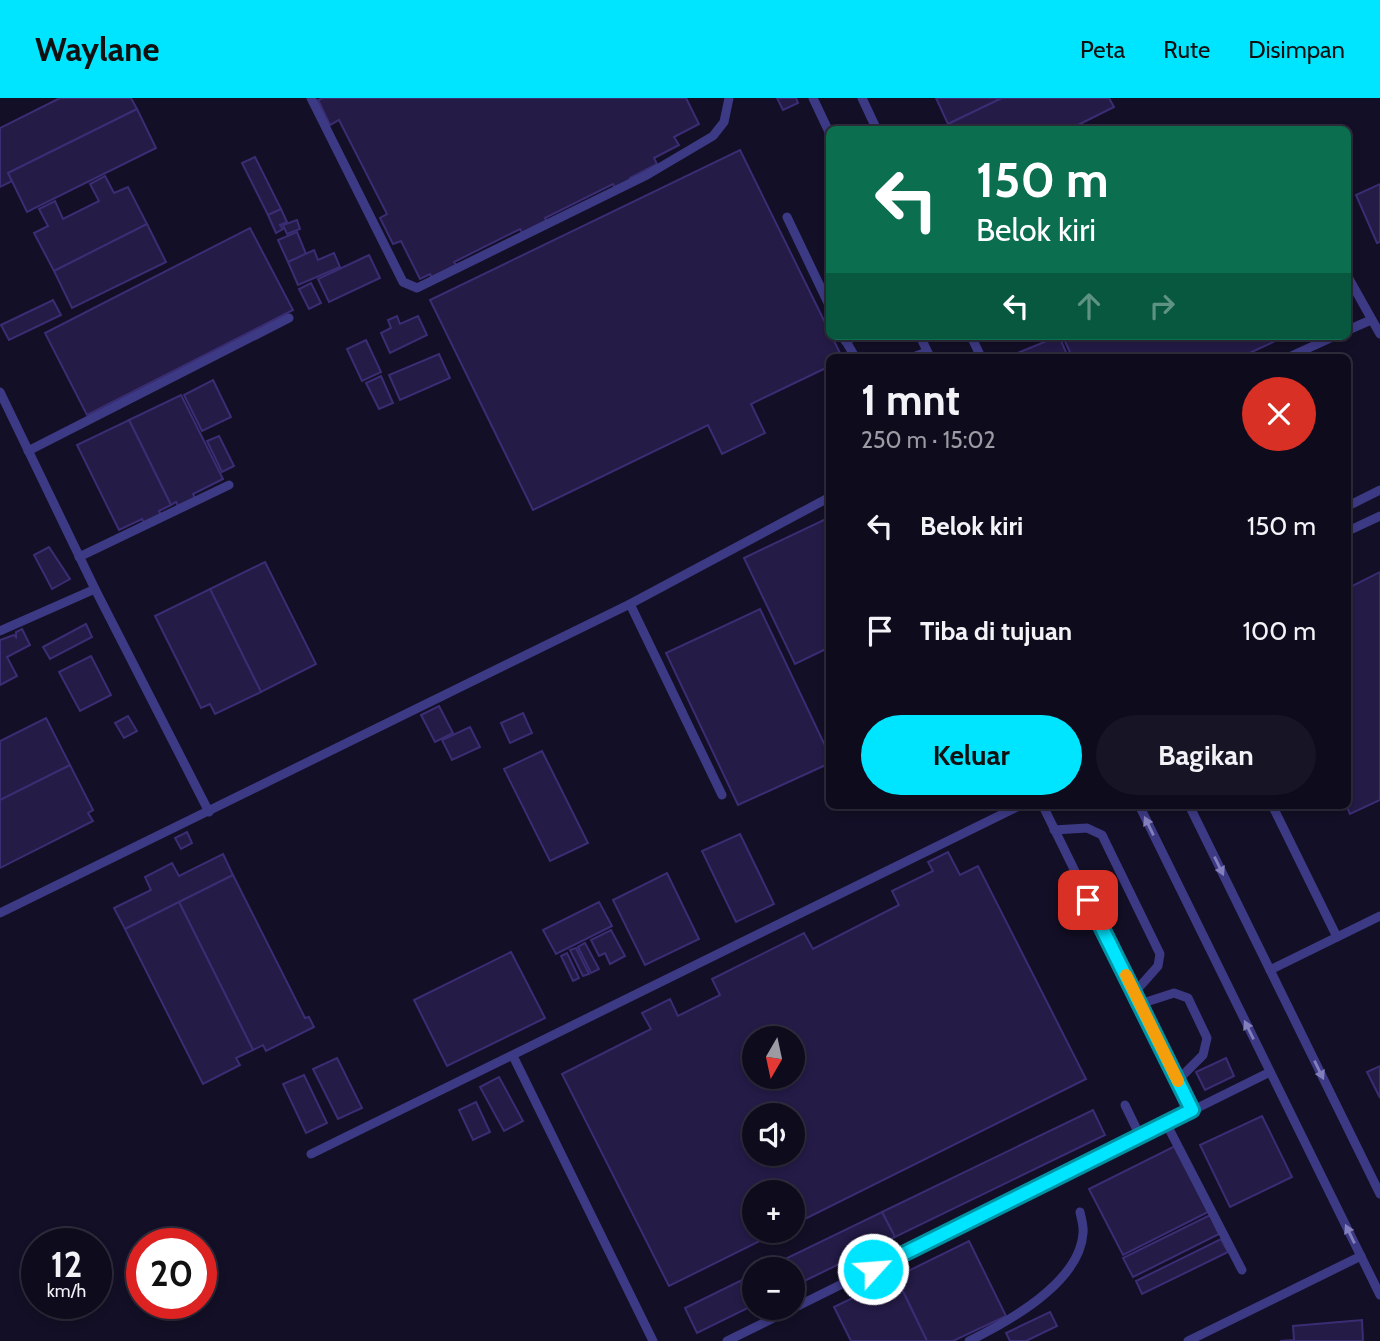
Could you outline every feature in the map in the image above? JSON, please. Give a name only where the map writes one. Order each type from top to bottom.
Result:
[{"type":"lane","points":[[311,98],[403,282],[417,288],[647,176],[713,136],[724,122],[729,98]]},
{"type":"lane","points":[[813,98],[826,126]]},
{"type":"lane","points":[[862,98],[875,126]]},
{"type":"lane","points":[[787,218],[826,299]]},
{"type":"lane","points":[[1351,283],[1380,334]]},
{"type":"lane","points":[[28,451],[289,318]]},
{"type":"lane","points":[[1351,329],[1371,320]]},
{"type":"lane","points":[[1296,354],[1326,340]]},
{"type":"lane","points":[[0,392],[79,557],[209,812]]},
{"type":"lane","points":[[79,557],[229,485]]},
{"type":"lane","points":[[1351,504],[1380,490]]},
{"type":"lane","points":[[0,913],[630,604],[826,499]]},
{"type":"lane","points":[[1351,530],[1380,516]]},
{"type":"lane","points":[[0,631],[95,589]]},
{"type":"lane","points":[[630,604],[722,795]]},
{"type":"lane","points":[[311,1154],[1013,809]]},
{"type":"lane","points":[[1044,809],[1192,1110]]},
{"type":"lane","points":[[1141,809],[1380,1295]]},
{"type":"lane","points":[[1191,809],[1380,1194]]},
{"type":"lane","points":[[1274,809],[1337,937]]},
{"type":"lane","points":[[1054,830],[1087,828],[1102,835],[1160,954],[1158,966],[1134,993]]},
{"type":"lane","points":[[1270,970],[1380,916]]},
{"type":"lane","points":[[1140,1004],[1174,993],[1188,998],[1208,1038],[1203,1055],[1178,1080]]},
{"type":"lane","points":[[513,1056],[653,1341]]},
{"type":"lane","points":[[727,1341],[1270,1072]]},
{"type":"lane","points":[[1125,1105],[1140,1136]]},
{"type":"lane","points":[[1166,1123],[1242,1270]]},
{"type":"lane","points":[[969,1341],[1002,1325],[1066,1273],[1078,1254],[1084,1232],[1080,1212]]},
{"type":"lane","points":[[1188,1341],[1361,1256]]},
{"type":"building","points":[[60,98],[131,98],[137,109],[8,173],[12,181],[0,187],[0,128]]},
{"type":"building","points":[[686,98],[699,124],[674,137],[679,145],[654,158],[657,164],[630,178],[632,182],[616,190],[613,184],[545,218],[547,222],[523,234],[520,229],[454,262],[457,266],[432,278],[430,274],[420,279],[401,241],[393,244],[380,218],[387,214],[339,120],[330,125],[318,100]]},
{"type":"building","points":[[777,98],[796,98],[798,103],[783,110]]},
{"type":"building","points":[[936,98],[1002,98],[948,124]]},
{"type":"building","points":[[1002,98],[1109,98],[1114,107],[1076,126],[948,124]]},
{"type":"building","points":[[137,109],[156,148],[27,212],[8,173]]},
{"type":"building","points":[[740,150],[826,325],[826,340],[834,340],[841,354],[826,354],[826,368],[751,404],[765,433],[722,454],[708,425],[533,510],[430,300]]},
{"type":"building","points":[[255,157],[281,209],[268,215],[242,163]]},
{"type":"building","points":[[105,176],[114,193],[128,187],[147,224],[54,271],[34,233],[48,226],[39,209],[55,201],[63,219],[99,201],[90,184]]},
{"type":"building","points":[[1380,184],[1380,242],[1377,243],[1356,195]]},
{"type":"building","points":[[281,209],[287,222],[280,225],[283,229],[276,233],[268,215]]},
{"type":"building","points":[[297,220],[300,229],[287,234],[283,225]]},
{"type":"building","points":[[147,224],[166,262],[72,308],[54,271]]},
{"type":"building","points":[[250,228],[293,310],[87,415],[45,333]]},
{"type":"building","points":[[297,232],[306,254],[288,262],[278,240]]},
{"type":"building","points":[[314,250],[318,260],[334,253],[340,267],[298,285],[288,262]]},
{"type":"building","points":[[369,255],[380,278],[329,302],[318,279]]},
{"type":"building","points":[[311,283],[321,303],[309,309],[299,289]]},
{"type":"building","points":[[53,300],[61,315],[9,340],[1,325]]},
{"type":"building","points":[[397,316],[400,324],[418,316],[427,335],[390,353],[381,333],[391,328],[388,320]]},
{"type":"building","points":[[366,340],[381,372],[362,381],[347,349]]},
{"type":"building","points":[[1049,340],[1061,340],[1067,354],[1015,354]]},
{"type":"building","points":[[1064,340],[1277,340],[1247,354],[1071,354]]},
{"type":"building","points":[[439,354],[450,378],[400,400],[389,375]]},
{"type":"building","points":[[381,376],[393,403],[379,409],[366,383]]},
{"type":"building","points":[[213,380],[231,417],[202,431],[184,395]]},
{"type":"building","points":[[181,395],[223,479],[193,494],[195,498],[178,506],[176,502],[171,505],[129,420]]},
{"type":"building","points":[[129,420],[171,505],[159,511],[161,515],[144,523],[142,519],[119,530],[77,445]]},
{"type":"building","points":[[219,436],[234,466],[222,472],[207,441]]},
{"type":"building","points":[[826,519],[826,649],[795,664],[744,558]]},
{"type":"building","points":[[49,547],[70,579],[52,589],[34,555]]},
{"type":"building","points":[[265,562],[316,664],[261,692],[210,589]]},
{"type":"building","points":[[1380,572],[1380,800],[1350,814],[1348,809],[1351,809],[1351,586]]},
{"type":"building","points":[[210,589],[261,692],[215,714],[210,704],[201,708],[155,616]]},
{"type":"building","points":[[760,609],[826,748],[826,765],[738,805],[666,653]]},
{"type":"building","points":[[86,624],[92,637],[50,659],[43,647]]},
{"type":"building","points":[[22,629],[30,645],[7,657],[17,676],[0,685],[0,640],[14,635],[16,637],[16,632]]},
{"type":"building","points":[[91,656],[111,695],[80,711],[59,672]]},
{"type":"building","points":[[439,706],[453,733],[435,742],[421,715]]},
{"type":"building","points":[[523,713],[532,733],[510,743],[501,723]]},
{"type":"building","points":[[128,716],[137,731],[124,738],[115,723]]},
{"type":"building","points":[[46,718],[70,765],[0,800],[0,741]]},
{"type":"building","points":[[470,727],[480,747],[452,760],[442,740]]},
{"type":"building","points":[[542,751],[588,843],[550,861],[504,769]]},
{"type":"building","points":[[70,765],[93,810],[88,813],[93,821],[0,868],[0,800]]},
{"type":"building","points":[[187,832],[192,843],[181,849],[175,838]]},
{"type":"building","points":[[740,834],[774,904],[736,922],[702,851]]},
{"type":"building","points":[[948,852],[960,875],[978,866],[1086,1079],[805,1219],[805,1180],[742,1180],[742,1243],[756,1243],[669,1286],[562,1074],[651,1029],[642,1013],[670,999],[678,1016],[720,995],[712,979],[804,933],[813,949],[899,905],[892,891],[933,871],[928,862]]},
{"type":"building","points":[[223,854],[233,875],[125,929],[114,908],[151,890],[145,877],[172,863],[179,876]]},
{"type":"building","points":[[667,873],[699,939],[645,965],[613,900]]},
{"type":"building","points":[[233,875],[305,1018],[309,1017],[314,1027],[266,1051],[263,1045],[253,1050],[179,902]]},
{"type":"building","points":[[179,902],[253,1050],[236,1058],[240,1065],[203,1084],[125,929]]},
{"type":"building","points":[[599,902],[612,926],[556,954],[543,930]]},
{"type":"building","points":[[611,930],[625,956],[610,964],[605,953],[599,956],[591,940]]},
{"type":"building","points":[[585,943],[599,969],[591,973],[578,947]]},
{"type":"building","points":[[576,948],[589,974],[583,976],[570,950]]},
{"type":"building","points":[[511,952],[545,1018],[447,1066],[414,1000]]},
{"type":"building","points":[[567,953],[579,978],[573,981],[561,956]]},
{"type":"building","points":[[337,1058],[362,1108],[338,1119],[313,1069]]},
{"type":"building","points":[[1226,1058],[1234,1076],[1205,1090],[1196,1072]]},
{"type":"building","points":[[1380,1066],[1380,1098],[1367,1072]]},
{"type":"building","points":[[304,1075],[327,1123],[306,1133],[283,1084]]},
{"type":"building","points":[[499,1077],[523,1121],[504,1131],[480,1087]]},
{"type":"building","points":[[476,1102],[490,1132],[473,1140],[459,1110]]},
{"type":"building","points":[[1093,1110],[1105,1135],[895,1237],[882,1212]]},
{"type":"building","points":[[1262,1116],[1292,1177],[1230,1207],[1200,1145]]},
{"type":"building","points":[[1175,1146],[1208,1212],[1123,1255],[1089,1189]]},
{"type":"building","points":[[882,1212],[895,1237],[805,1281],[805,1257],[789,1257]]},
{"type":"building","points":[[1210,1215],[1219,1234],[1133,1277],[1123,1258]]},
{"type":"building","points":[[1221,1239],[1228,1252],[1142,1294],[1136,1281]]},
{"type":"building","points":[[969,1241],[1006,1316],[953,1341],[927,1341],[896,1277]]},
{"type":"building","points":[[896,1277],[927,1341],[851,1341],[834,1307]]},
{"type":"building","points":[[742,1280],[742,1311],[697,1333],[685,1308]]},
{"type":"building","points":[[1050,1312],[1057,1326],[1026,1341],[1010,1341],[1006,1333]]},
{"type":"building","points":[[1362,1320],[1363,1341],[1280,1341],[1294,1340],[1293,1326]]},
{"type":"slow traffic","points":[[1126,975],[1178,1081]]},
{"type":"route","points":[[873,1269],[1192,1110],[1088,900]]}]
